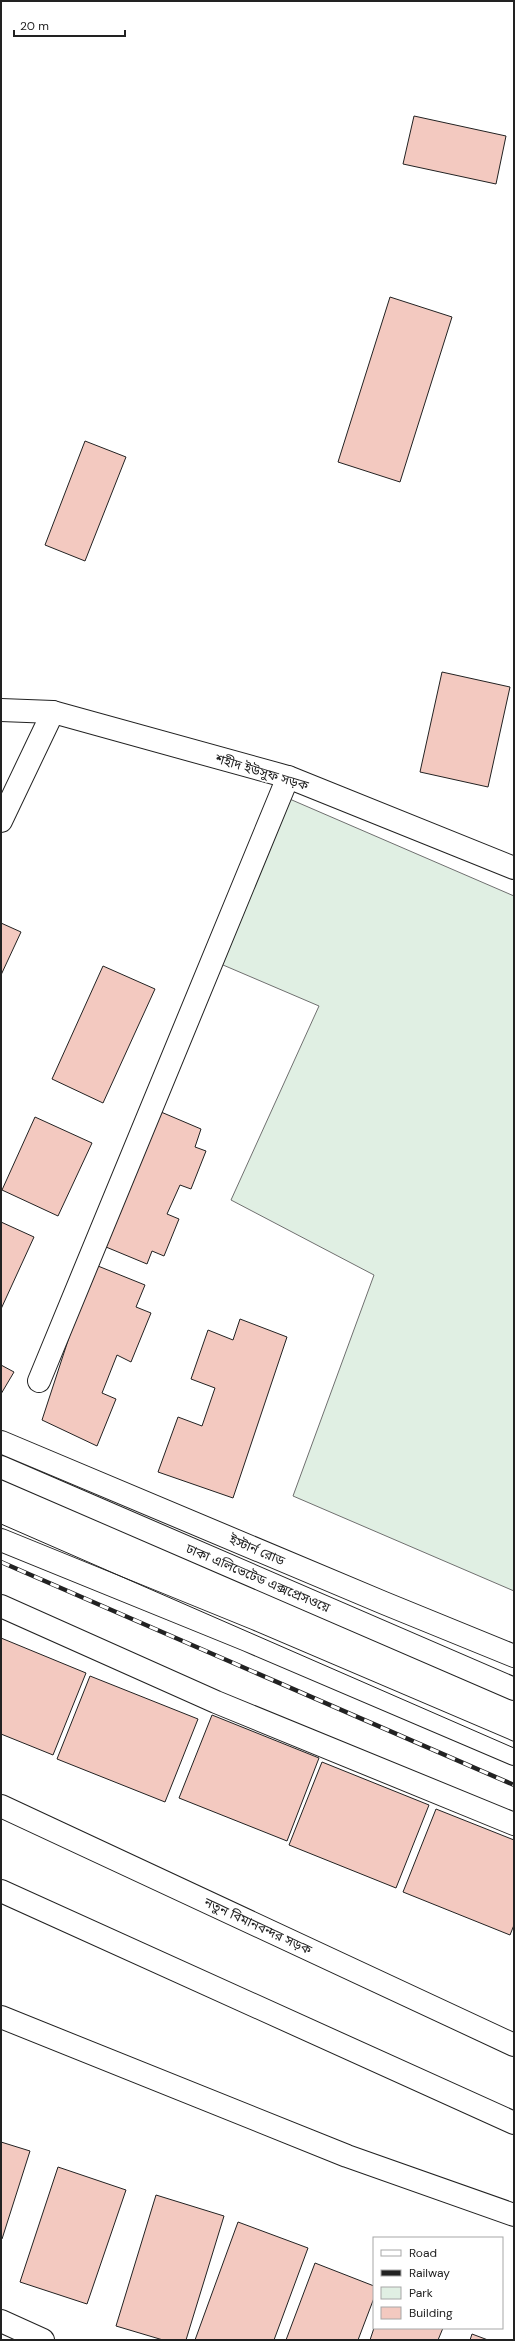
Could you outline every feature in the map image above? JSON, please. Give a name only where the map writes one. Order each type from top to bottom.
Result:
[{"type":"main road","name":"শহীদ ইউসুফ সড়ক","points":[[1,710],[53,712],[288,777],[514,868]]},
{"type":"main road","points":[[1,821],[53,712]]},
{"type":"main road","points":[[39,1381],[288,777]]},
{"type":"main road","name":"ইস্টার্ন রোড","points":[[1,1442],[514,1656]]},
{"type":"main road","name":"ঢাকা এলিভেটেড এক্সপ্রেসওয়ে","points":[[1,1467],[514,1689]]},
{"type":"main road","points":[[1,1540],[240,1637],[514,1754]]},
{"type":"main road","points":[[1,1606],[216,1702],[514,1824]]},
{"type":"main road","name":"নতুন বিমানবন্দর সড়ক","points":[[1,1806],[514,2045]]},
{"type":"main road","points":[[1,1891],[514,2123]]},
{"type":"main road","points":[[1,2017],[347,2156],[514,2215]]},
{"type":"main road","points":[[1,2321],[43,2340]]},
{"type":"green space","points":[[285,797],[514,896],[514,1591],[293,1496],[374,1275],[231,1200],[319,1006],[216,962]]},
{"type":"building","points":[[414,116],[506,136],[496,184],[403,164]]},
{"type":"building","points":[[390,297],[452,317],[400,482],[338,462]]},
{"type":"building","points":[[85,441],[126,457],[85,561],[45,545]]},
{"type":"building","points":[[442,672],[510,687],[488,787],[420,772]]},
{"type":"building","points":[[1,923],[21,932],[1,975]]},
{"type":"building","points":[[103,966],[155,989],[103,1103],[52,1079]]},
{"type":"building","points":[[161,1112],[201,1129],[195,1147],[206,1151],[191,1189],[180,1185],[167,1214],[179,1219],[164,1256],[152,1251],[147,1264],[106,1247]]},
{"type":"building","points":[[35,1117],[92,1143],[58,1216],[2,1190]]},
{"type":"building","points":[[1,1222],[34,1237],[1,1309]]},
{"type":"building","points":[[93,1264],[145,1285],[136,1307],[151,1313],[131,1362],[117,1355],[102,1393],[116,1399],[97,1446],[42,1420]]},
{"type":"building","points":[[240,1319],[287,1337],[233,1498],[158,1472],[178,1417],[202,1426],[215,1388],[191,1379],[208,1330],[233,1340]]},
{"type":"building","points":[[1,1365],[14,1372],[1,1394]]},
{"type":"building","points":[[1,1638],[86,1673],[53,1755],[1,1734]]},
{"type":"building","points":[[90,1676],[198,1719],[165,1802],[57,1759]]},
{"type":"building","points":[[212,1715],[319,1758],[287,1841],[179,1798]]},
{"type":"building","points":[[322,1762],[429,1805],[396,1888],[289,1845]]},
{"type":"building","points":[[436,1809],[514,1840],[514,1925],[510,1935],[403,1892]]},
{"type":"building","points":[[1,2142],[30,2151],[2,2239],[1,2239]]},
{"type":"building","points":[[58,2167],[126,2190],[87,2304],[20,2282]]},
{"type":"building","points":[[156,2195],[224,2216],[186,2340],[163,2340],[116,2326]]},
{"type":"building","points":[[238,2222],[308,2248],[274,2340],[195,2340]]},
{"type":"building","points":[[315,2263],[373,2286],[373,2301],[358,2340],[286,2340]]},
{"type":"building","points":[[374,2329],[443,2329],[438,2340],[370,2340]]},
{"type":"building","points":[[472,2334],[488,2340],[470,2340]]},
{"type":"tram line","points":[[1,1524],[514,1748]]},
{"type":"railway","points":[[1,1562],[514,1785]]}]
